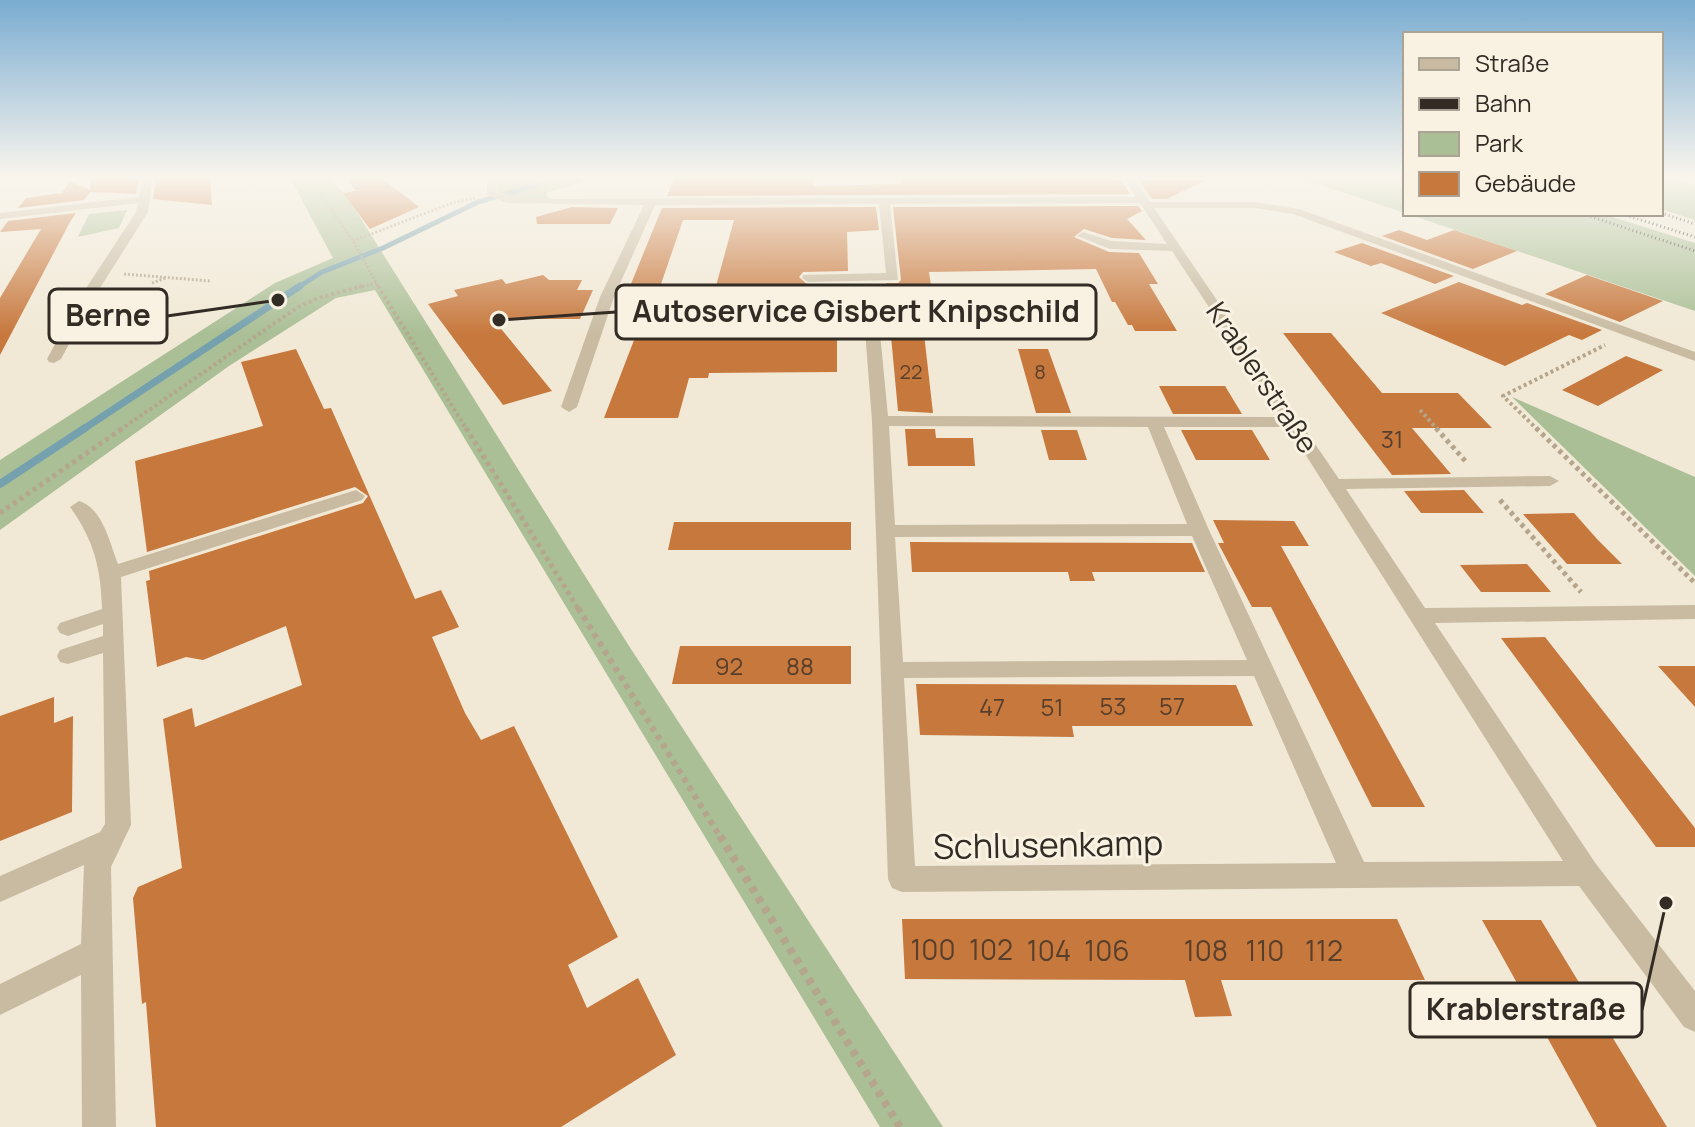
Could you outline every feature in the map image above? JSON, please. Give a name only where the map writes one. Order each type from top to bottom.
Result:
[{"type":"street","points":[[54,359],[61,341],[131,229]]},
{"type":"street","points":[[569,407],[607,297],[639,229]]},
{"type":"street","points":[[808,278],[893,277],[887,229]]},
{"type":"street","name":"Krablerstraße","points":[[1163,229],[1293,422],[1586,873],[1695,1016]]},
{"type":"street","points":[[1343,229],[1695,357]]},
{"type":"street","points":[[1083,236],[1110,245],[1176,248]]},
{"type":"street","name":"Schlusenkamp","points":[[869,292],[880,421],[902,879],[1586,873]]},
{"type":"street","points":[[880,421],[1293,422]]},
{"type":"street","points":[[1154,422],[1199,530],[1355,874]]},
{"type":"street","points":[[1333,484],[1550,481]]},
{"type":"street","points":[[111,573],[356,496]]},
{"type":"street","points":[[79,507],[91,520],[111,573],[113,613],[118,825],[97,866],[95,952],[99,1127]]},
{"type":"street","points":[[884,531],[1199,530]]},
{"type":"street","points":[[1419,616],[1695,612]]},
{"type":"street","points":[[68,628],[113,613]]},
{"type":"street","points":[[68,656],[113,641]]},
{"type":"street","points":[[892,670],[1261,668]]},
{"type":"street","points":[[0,889],[109,841]]},
{"type":"street","points":[[0,1000],[95,952]]},
{"type":"path","points":[[344,229],[900,1127]]},
{"type":"path","points":[[353,241],[386,229]]},
{"type":"path","points":[[101,275],[210,281]]},
{"type":"path","points":[[152,283],[168,277]]},
{"type":"path","points":[[0,513],[298,307],[318,298],[376,283]]},
{"type":"path","points":[[1629,333],[1503,396],[1695,583]]},
{"type":"path","points":[[1420,410],[1600,613]]},
{"type":"green space","points":[[82,229],[116,229],[78,237]]},
{"type":"green space","points":[[317,229],[367,229],[629,646],[943,1127],[880,1127],[375,290],[336,298],[229,366],[0,530],[0,460],[275,283],[333,258]]},
{"type":"green space","points":[[1451,229],[1649,229],[1695,243],[1695,311]]},
{"type":"green space","points":[[1512,397],[1695,477],[1695,576]]},
{"type":"building","points":[[2,229],[67,229],[0,355],[0,298],[41,229],[0,232]]},
{"type":"building","points":[[654,229],[680,229],[660,287],[716,286],[732,229],[879,229],[847,232],[848,271],[803,272],[799,277],[808,285],[848,284],[848,305],[837,305],[837,372],[709,373],[708,378],[689,378],[678,418],[604,418],[651,296],[626,296]]},
{"type":"building","points":[[895,229],[1136,229],[1146,240],[1112,238],[1084,229],[1074,237],[1109,252],[1139,253],[1158,284],[1149,284],[1177,331],[1135,331],[1112,302],[1096,269],[929,272],[937,325],[923,325],[933,413],[898,411],[886,283],[901,280]]},
{"type":"building","points":[[1399,230],[1427,240],[1454,230],[1517,251],[1473,269],[1382,236]]},
{"type":"building","points":[[1362,243],[1454,276],[1435,284],[1381,263],[1371,266],[1334,252]]},
{"type":"building","points":[[543,275],[549,280],[582,280],[577,290],[593,290],[580,319],[493,319],[552,391],[503,405],[428,304],[458,296],[454,290],[502,279],[506,284]]},
{"type":"building","points":[[1587,275],[1663,301],[1620,322],[1545,294]]},
{"type":"building","points":[[1459,282],[1602,330],[1582,340],[1569,335],[1505,366],[1381,313]]},
{"type":"building","points":[[1283,333],[1331,333],[1382,393],[1458,393],[1492,428],[1412,428],[1451,474],[1392,475]]},
{"type":"building","points":[[296,349],[324,409],[331,408],[415,599],[441,590],[459,627],[432,637],[465,713],[481,740],[514,726],[618,937],[568,965],[587,1008],[638,978],[676,1055],[561,1127],[156,1127],[146,1002],[142,1004],[133,898],[138,887],[182,868],[163,719],[192,708],[195,727],[302,685],[286,626],[203,660],[186,657],[157,667],[146,581],[150,580],[149,571],[363,503],[368,496],[355,487],[147,552],[135,461],[263,426],[241,362]]},
{"type":"building","points":[[1018,349],[1048,349],[1071,413],[1036,413]]},
{"type":"building","points":[[1626,356],[1663,370],[1598,406],[1562,390]]},
{"type":"building","points":[[1159,386],[1225,386],[1242,414],[1173,414]]},
{"type":"building","points":[[905,429],[935,429],[936,438],[973,438],[975,466],[908,466]]},
{"type":"building","points":[[1041,430],[1077,430],[1087,460],[1049,460]]},
{"type":"building","points":[[1181,430],[1252,430],[1270,460],[1196,460]]},
{"type":"building","points":[[1464,490],[1484,513],[1421,513],[1404,491]]},
{"type":"building","points":[[1574,513],[1622,564],[1567,564],[1523,514]]},
{"type":"building","points":[[1213,520],[1294,521],[1309,546],[1281,546],[1425,807],[1372,807],[1271,607],[1252,607],[1218,543],[1224,543]]},
{"type":"building","points":[[674,522],[851,522],[851,550],[668,550]]},
{"type":"building","points":[[910,542],[1192,543],[1205,572],[1092,572],[1095,581],[1070,581],[1068,572],[912,572]]},
{"type":"building","points":[[1527,564],[1551,592],[1481,592],[1460,565]]},
{"type":"building","points":[[1545,637],[1695,828],[1695,847],[1656,847],[1501,638]]},
{"type":"building","points":[[680,646],[851,646],[851,684],[672,684]]},
{"type":"building","points":[[1658,666],[1695,666],[1695,707]]},
{"type":"building","points":[[916,684],[1236,685],[1253,726],[1072,726],[1074,737],[920,735]]},
{"type":"building","points":[[54,697],[54,723],[73,716],[72,812],[0,841],[0,716]]},
{"type":"building","points":[[902,919],[1397,919],[1425,980],[1221,980],[1232,1016],[1195,1017],[1185,980],[905,979]]},
{"type":"building","points":[[1482,920],[1541,920],[1667,1127],[1597,1127]]},
{"type":"waterway","points":[[297,288],[322,272],[423,229]]},
{"type":"waterway","points":[[82,430],[300,286]]},
{"type":"waterway","points":[[0,484],[85,428]]},
{"type":"railway","points":[[1627,229],[1695,251]]},
{"type":"railway","points":[[1668,229],[1695,237]]},
{"type":"place","name":"Berne","points":[[278,300]]},
{"type":"place","name":"Autoservice Gisbert Knipschild","points":[[499,320]]},
{"type":"place","name":"Krablerstraße","points":[[1666,903]]}]
